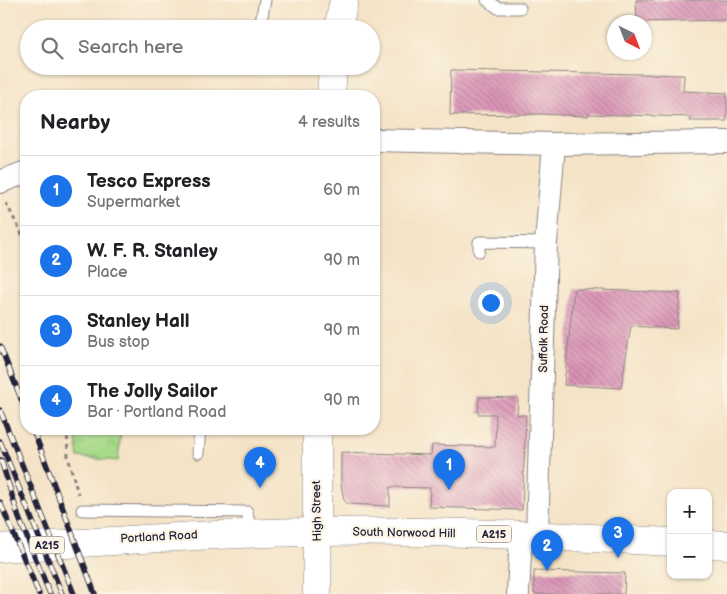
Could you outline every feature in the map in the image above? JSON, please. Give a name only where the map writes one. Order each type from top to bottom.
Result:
[{"type":"main road","points":[[340,20],[344,0]]},
{"type":"main road","points":[[331,90],[332,75]]},
{"type":"main road","name":"High Street","points":[[317,435],[317,594]]},
{"type":"main road","name":"South Norwood Hill","points":[[317,532],[529,534],[667,542]]},
{"type":"main road","name":"Portland Road","points":[[0,548],[143,538],[317,532]]},
{"type":"main road","points":[[712,544],[727,545]]},
{"type":"street","points":[[380,140],[554,144],[727,142]]},
{"type":"street","name":"Suffolk Road","points":[[518,594],[529,534],[546,243],[554,144]]},
{"type":"street","points":[[2,191],[20,177]]},
{"type":"lane","points":[[261,20],[265,0]]},
{"type":"lane","points":[[487,0],[498,8],[520,8]]},
{"type":"lane","points":[[479,251],[479,242],[546,243]]},
{"type":"lane","points":[[198,453],[200,435]]},
{"type":"lane","points":[[82,510],[247,512],[251,533]]},
{"type":"path","points":[[2,191],[20,229]]},
{"type":"path","points":[[66,435],[68,457],[82,510]]},
{"type":"green space","points":[[76,435],[120,435],[118,461],[78,457]]},
{"type":"building","points":[[636,0],[727,0],[727,20],[652,22],[652,15],[637,15]]},
{"type":"building","points":[[451,70],[684,75],[683,91],[727,93],[727,121],[690,121],[691,117],[588,114],[588,116],[540,114],[450,115]]},
{"type":"building","points":[[574,289],[680,293],[677,329],[631,326],[621,388],[564,385]]},
{"type":"building","points":[[479,397],[518,398],[517,415],[526,415],[522,510],[429,507],[430,488],[390,487],[390,506],[348,504],[344,500],[341,485],[341,452],[431,455],[432,445],[495,447],[496,414],[478,414]]},
{"type":"building","points":[[534,571],[625,573],[624,594],[534,594]]},
{"type":"railway","points":[[0,346],[20,396]]},
{"type":"railway","points":[[0,410],[74,594]]},
{"type":"railway","points":[[35,435],[95,594]]},
{"type":"railway","points":[[0,441],[62,594]]},
{"type":"railway","points":[[1,460],[19,518],[50,594]]},
{"type":"railway","points":[[0,502],[39,594]]},
{"type":"place","name":"The Jolly Sailor","points":[[260,488]]},
{"type":"place","name":"Tesco Express","points":[[449,490]]},
{"type":"place","name":"Stanley Hall","points":[[618,558]]},
{"type":"place","name":"W. F. R. Stanley","points":[[547,571]]}]
